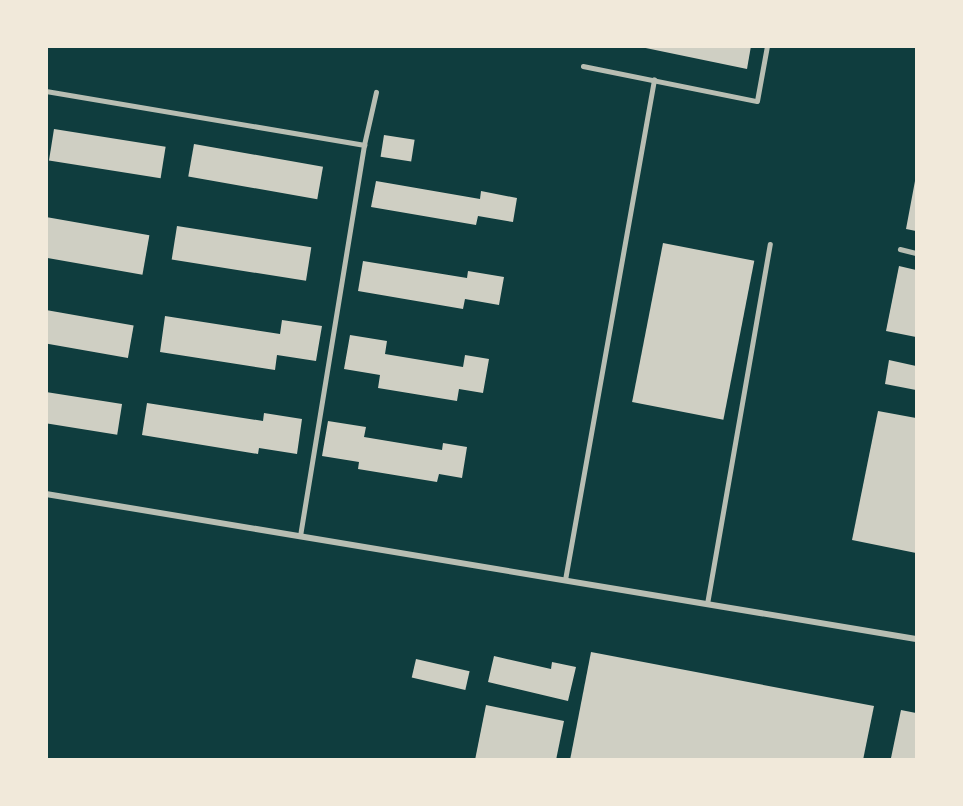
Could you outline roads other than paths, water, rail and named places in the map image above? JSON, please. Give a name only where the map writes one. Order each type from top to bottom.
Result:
[{"type":"street","points":[[46,494],[916,639]]},
{"type":"lane","points":[[583,66],[757,101],[767,46]]},
{"type":"lane","points":[[565,580],[654,80]]},
{"type":"lane","points":[[46,91],[364,145]]},
{"type":"lane","points":[[300,536],[364,145],[376,92]]},
{"type":"lane","points":[[707,604],[770,244]]},
{"type":"lane","points":[[900,249],[916,253]]}]
